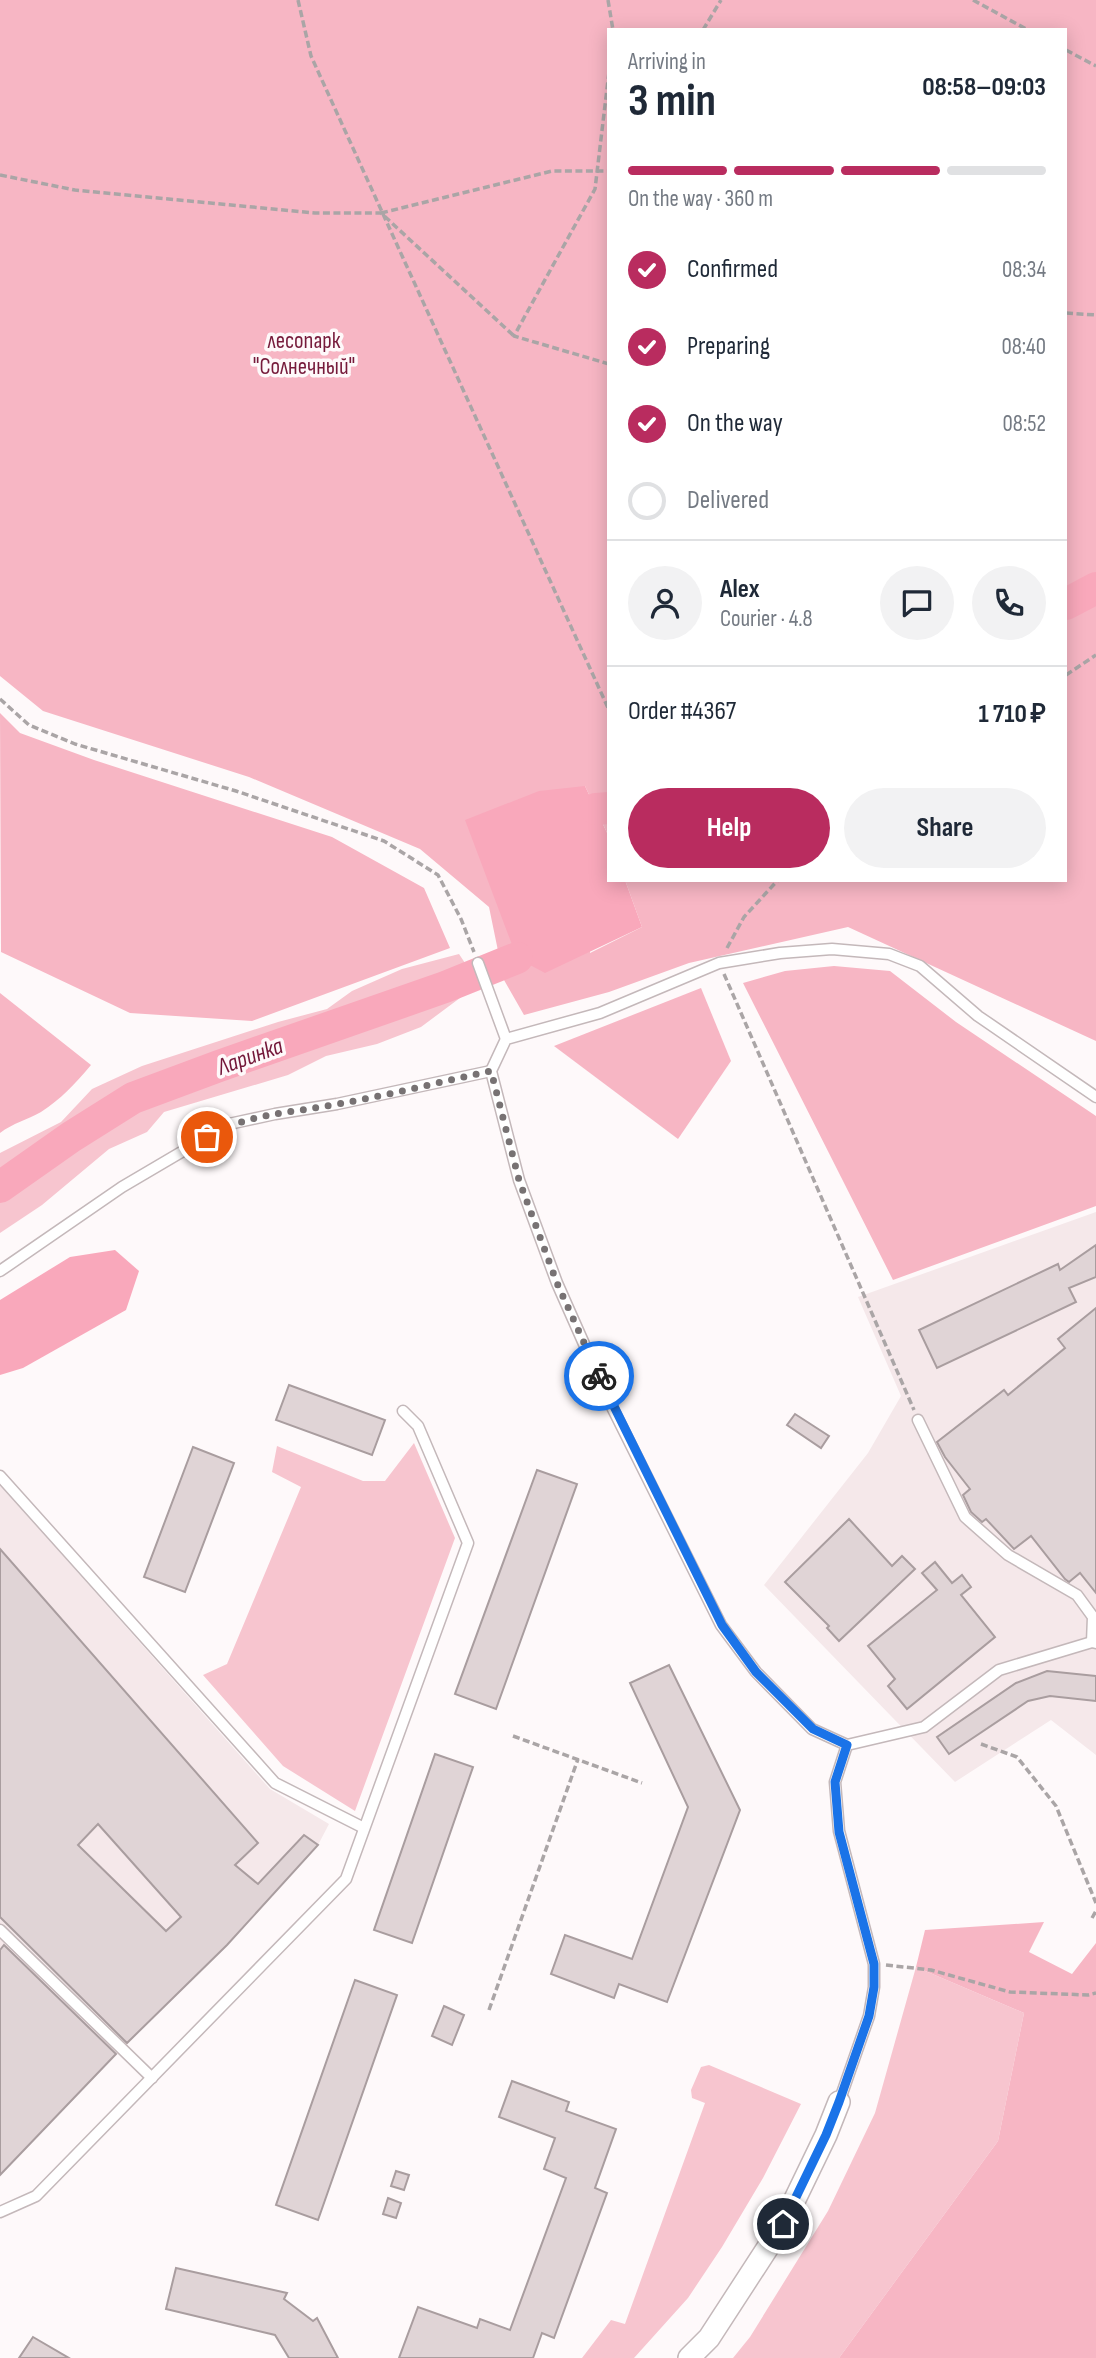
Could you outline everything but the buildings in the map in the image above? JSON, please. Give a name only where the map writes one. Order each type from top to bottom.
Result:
[{"type":"street","points":[[689,2358],[709,2338],[783,2224],[839,2102]]},
{"type":"lane","points":[[506,1039],[600,1013],[719,963],[780,953],[832,949],[889,954],[920,966],[978,1016],[1096,1097]]},
{"type":"lane","points":[[478,963],[506,1039],[491,1071],[519,1180],[557,1283],[612,1407],[722,1625],[756,1672],[813,1729],[847,1745],[924,1727],[999,1671],[1094,1643],[1093,1617],[1077,1595],[1009,1555],[965,1517],[918,1420]]},
{"type":"lane","points":[[0,1271],[122,1187],[229,1124],[491,1071]]},
{"type":"lane","points":[[0,2212],[36,2196],[345,1879],[468,1543],[418,1426],[403,1411]]},
{"type":"lane","points":[[0,1476],[275,1783],[364,1828]]},
{"type":"lane","points":[[839,2102],[869,2016],[874,1987],[874,1964],[839,1832],[835,1782],[847,1745]]},
{"type":"lane","points":[[0,1930],[152,2078]]},
{"type":"path","points":[[298,0],[311,56],[607,705]]},
{"type":"path","points":[[608,0],[613,28]]},
{"type":"path","points":[[705,28],[721,0]]},
{"type":"path","points":[[973,0],[1024,28]]},
{"type":"path","points":[[1067,51],[1096,66]]},
{"type":"path","points":[[514,336],[595,189],[607,92]]},
{"type":"path","points":[[0,175],[75,190],[315,213],[381,213],[552,171],[607,171]]},
{"type":"path","points":[[381,213],[514,336],[607,363]]},
{"type":"path","points":[[1067,313],[1096,315]]},
{"type":"path","points":[[1067,675],[1096,655]]},
{"type":"path","points":[[0,699],[29,725],[75,744],[236,791],[384,841],[439,875],[461,919],[478,963]]},
{"type":"path","points":[[776,882],[744,917],[719,963],[918,1420]]},
{"type":"path","points":[[513,1736],[642,1783]]},
{"type":"path","points":[[981,1744],[1017,1757],[1056,1806],[1096,1903]]},
{"type":"path","points":[[489,2010],[578,1759]]},
{"type":"path","points":[[1092,1918],[1096,1911]]},
{"type":"path","points":[[874,1964],[931,1970],[1010,1992],[1096,1993]]},
{"type":"shaded area","points":[[585,786],[607,833],[607,882],[626,882],[642,927],[545,973],[517,958],[465,820],[539,791]]},
{"type":"shaded area","points":[[459,954],[472,981],[468,992],[421,1027],[377,1044],[326,1056],[288,1075],[164,1112],[147,1132],[109,1149],[42,1205],[0,1233],[0,1153],[61,1122],[92,1089],[142,1066],[327,1009],[352,991],[402,969]]},
{"type":"shaded area","points":[[1096,1212],[1096,1755],[1051,1720],[955,1782],[764,1585],[868,1453],[901,1396],[858,1297]]},
{"type":"shaded area","points":[[115,1250],[139,1271],[126,1310],[23,1368],[0,1375],[0,1300],[70,1257]]},
{"type":"shaded area","points":[[414,1443],[455,1538],[355,1811],[283,1766],[203,1675],[227,1664],[301,1487],[272,1472],[277,1446],[363,1481],[385,1481]]},
{"type":"shaded area","points":[[0,1485],[270,1789],[329,1824],[318,1845],[227,1945],[0,2175]]},
{"type":"shaded area","points":[[916,1967],[1024,2013],[998,2141],[839,2358],[733,2358],[750,2337],[828,2211],[875,2113]]},
{"type":"shaded area","points":[[709,2065],[801,2104],[763,2178],[688,2298],[634,2358],[582,2358],[611,2320],[625,2324],[705,2103],[692,2098],[691,2090],[701,2067]]},
{"type":"green space","name":"лесопарк \"Солнечный\"","points":[[0,0],[1096,0],[1096,1041],[848,927],[689,963],[609,992],[524,1015],[504,980],[489,907],[420,849],[249,777],[43,711],[0,676]]},
{"type":"green space","points":[[0,713],[20,733],[94,760],[332,837],[424,888],[450,948],[252,1021],[130,1013],[1,952]]},
{"type":"green space","points":[[834,966],[890,971],[956,1022],[1096,1116],[1096,1206],[893,1280],[743,983],[785,971]]},
{"type":"green space","points":[[701,988],[731,1061],[678,1139],[554,1046]]},
{"type":"green space","points":[[0,993],[91,1065],[68,1091],[48,1107],[0,1133]]},
{"type":"green space","points":[[1044,1922],[1029,1952],[1072,1974],[1096,1943],[1096,2358],[839,2358],[998,2141],[1024,2013],[916,1967],[925,1930]]},
{"type":"waterway","name":"Ларинка","points":[[1067,603],[1096,588]]},
{"type":"waterway","name":"Ларинка","points":[[596,809],[607,808]]},
{"type":"waterway","name":"Ларинка","points":[[0,1187],[133,1098],[445,987],[517,958]]},
{"type":"way so far","points":[[207,1137],[229,1124],[491,1071],[519,1180],[557,1283],[599,1376]]},
{"type":"route","points":[[599,1376],[722,1625],[756,1672],[813,1729],[847,1745],[835,1782],[839,1832],[874,1964],[874,1987],[869,2016],[839,2102],[783,2224]]}]
